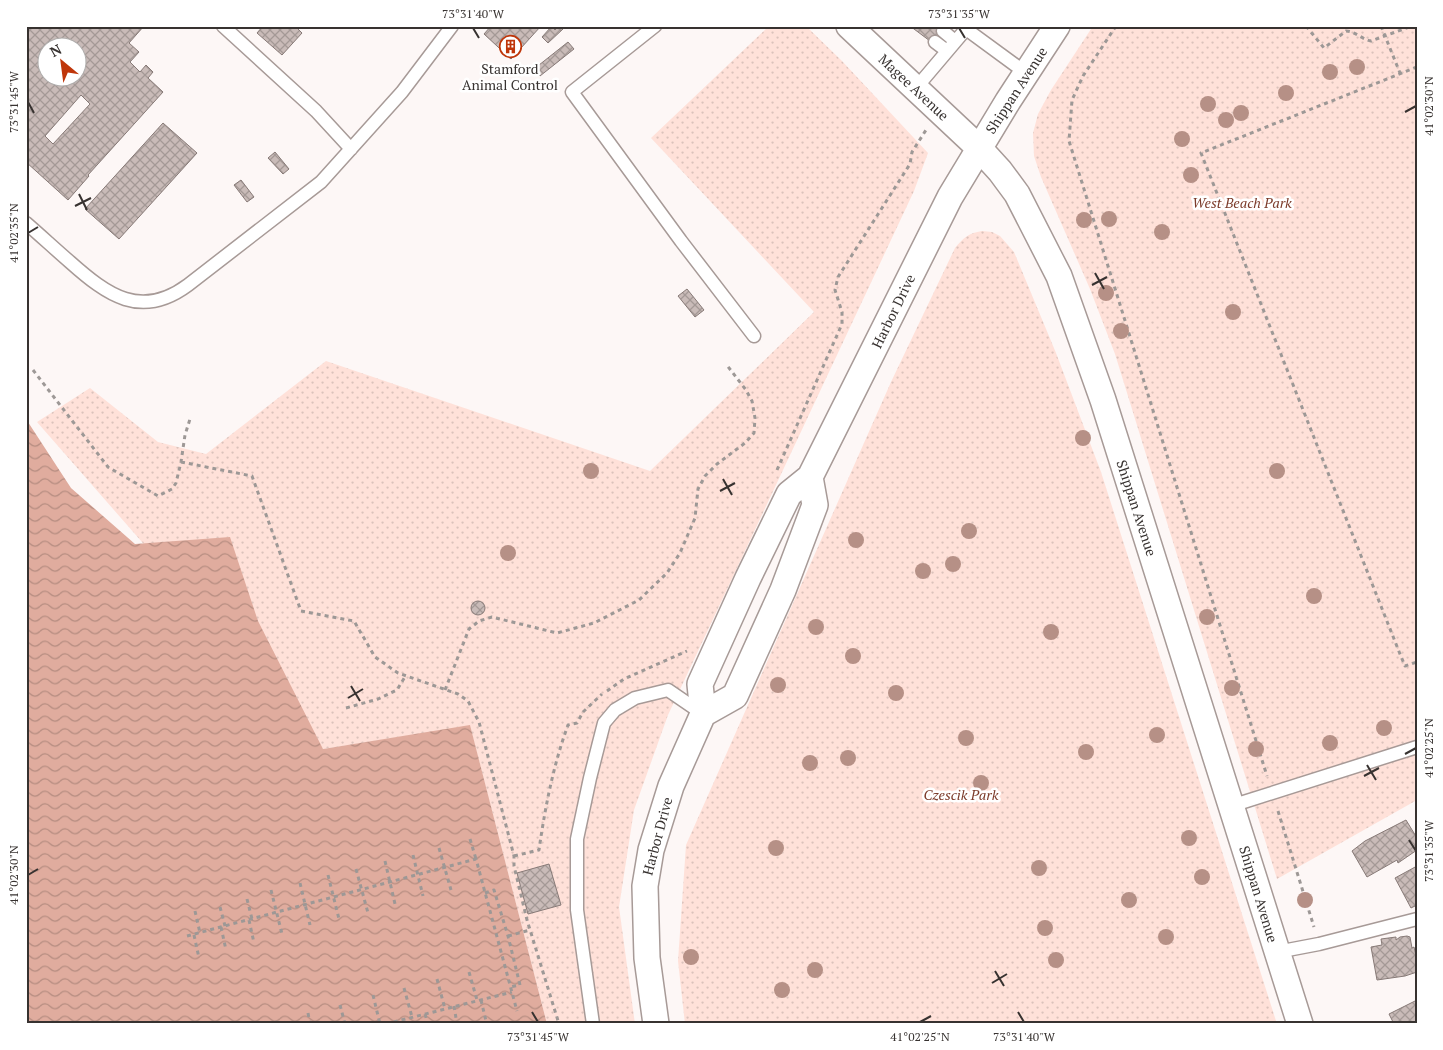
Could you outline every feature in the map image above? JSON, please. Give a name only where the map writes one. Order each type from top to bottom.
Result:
[{"type":"street","name":"Shippan Avenue","points":[[1057,26],[979,148],[1000,170],[1017,194],[1065,293],[1103,400],[1300,1024]]},
{"type":"street","name":"Magee Avenue","points":[[859,29],[916,88],[979,148]]},
{"type":"street","name":"Harbor Drive","points":[[656,1024],[648,958],[645,886],[651,850],[671,786],[703,714],[700,684],[789,494],[810,476],[950,197],[979,148]]},
{"type":"street","points":[[703,714],[735,696],[783,590],[815,504],[810,476]]},
{"type":"lane","points":[[223,26],[316,112],[351,149]]},
{"type":"lane","points":[[26,223],[98,286],[127,300],[139,302],[158,301],[179,292],[321,182],[402,92],[452,26]]},
{"type":"lane","points":[[655,26],[572,92],[680,241],[754,336]]},
{"type":"lane","points":[[916,88],[956,41],[964,28],[1026,73]]},
{"type":"lane","points":[[943,31],[956,41]]},
{"type":"lane","points":[[935,42],[947,51]]},
{"type":"lane","points":[[593,1024],[577,910],[577,839],[604,723],[615,710],[635,698],[668,690],[703,714]]},
{"type":"lane","points":[[1231,806],[1417,747]]},
{"type":"lane","points":[[1277,952],[1320,944],[1417,919]]},
{"type":"path","points":[[1116,26],[1083,76],[1072,100],[1069,141],[1320,944]]},
{"type":"path","points":[[1306,26],[1324,48],[1346,31],[1351,31],[1371,41],[1412,26]]},
{"type":"path","points":[[1381,26],[1400,73]]},
{"type":"path","points":[[1417,67],[1201,153],[1405,666],[1417,662]]},
{"type":"path","points":[[774,476],[842,324],[842,312],[834,290],[838,277],[910,164],[912,152],[939,110]]},
{"type":"path","points":[[445,690],[469,629],[479,621],[492,617],[557,633],[594,623],[638,600],[667,573],[680,553],[695,518],[698,489],[706,476],[717,464],[745,443],[754,433],[755,418],[752,401],[726,364]]},
{"type":"path","points":[[33,370],[108,467],[158,496],[172,489],[176,483],[181,462],[184,434],[190,419]]},
{"type":"path","points":[[181,462],[252,476],[301,612],[354,621],[375,657],[398,672],[458,694],[468,701],[479,722],[514,856],[514,866],[530,930],[559,1024]]},
{"type":"path","points":[[514,856],[538,850],[545,806],[568,725],[577,723],[583,712],[597,698],[624,679],[681,655],[694,647]]},
{"type":"path","points":[[346,708],[378,699],[397,690],[406,675]]},
{"type":"path","points":[[470,839],[517,1011]]},
{"type":"path","points":[[439,848],[451,890]]},
{"type":"path","points":[[412,855],[423,896]]},
{"type":"path","points":[[187,936],[476,858]]},
{"type":"path","points":[[385,861],[395,904]]},
{"type":"path","points":[[356,869],[368,913]]},
{"type":"path","points":[[328,875],[339,919]]},
{"type":"path","points":[[300,883],[310,925]]},
{"type":"path","points":[[271,890],[282,934]]},
{"type":"path","points":[[485,893],[494,890],[508,936],[520,985],[510,987]]},
{"type":"path","points":[[247,899],[254,943]]},
{"type":"path","points":[[220,907],[226,950]]},
{"type":"path","points":[[195,911],[200,933]]},
{"type":"path","points":[[508,936],[530,930]]},
{"type":"path","points":[[194,935],[199,958]]},
{"type":"path","points":[[469,972],[486,1021]]},
{"type":"path","points":[[437,978],[445,1009]]},
{"type":"path","points":[[404,988],[412,1017]]},
{"type":"path","points":[[386,1024],[512,992]]},
{"type":"path","points":[[373,995],[380,1024]]},
{"type":"path","points":[[340,1005],[345,1024]]},
{"type":"path","points":[[454,1006],[458,1024]]},
{"type":"path","points":[[308,1013],[310,1024]]},
{"type":"path","points":[[425,1014],[428,1024]]},
{"type":"green space","points":[[769,26],[806,26],[842,61],[928,153],[914,191],[668,715],[634,810],[619,907],[635,1024],[547,1024],[470,726],[323,749],[37,422],[90,388],[158,442],[206,454],[326,361],[650,471],[814,312],[651,138]]},
{"type":"green space","name":"West Beach Park","points":[[1093,26],[1417,26],[1417,800],[1277,879],[1115,354],[1034,156],[1033,133],[1038,114],[1051,90]]},
{"type":"green space","name":"Czescik Park","points":[[982,231],[992,232],[1000,236],[1014,252],[1056,353],[1101,472],[1277,1024],[685,1024],[678,961],[686,845],[891,382],[955,248],[961,241],[973,233]]},
{"type":"water","points":[[26,419],[71,488],[135,544],[230,537],[258,621],[323,749],[470,725],[547,1024],[26,1024]]},
{"type":"building","points":[[26,26],[144,26],[129,43],[139,52],[130,62],[140,72],[146,65],[153,72],[148,78],[163,92],[68,200],[26,162],[26,155],[28,153],[26,152]],"holes":[[[81,95],[90,104],[53,144],[45,136]]]},
{"type":"building","points":[[263,26],[295,26],[302,33],[282,55],[257,33]]},
{"type":"building","name":"Stamford Animal Control","points":[[491,26],[541,26],[511,59],[484,34]]},
{"type":"building","name":"Stamford Animal Control","points":[[550,26],[556,26],[555,30],[559,26],[563,29],[548,43],[542,37]]},
{"type":"building","points":[[910,26],[946,26],[934,44]]},
{"type":"building","points":[[568,42],[574,49],[540,76],[534,69]]},
{"type":"building","points":[[163,123],[197,153],[119,239],[85,209]]},
{"type":"building","points":[[275,152],[289,169],[283,174],[268,158]]},
{"type":"building","points":[[241,180],[254,197],[247,202],[234,185]]},
{"type":"building","points":[[687,289],[704,310],[695,317],[678,296]]},
{"type":"building","points":[[475,601],[481,601],[485,608],[481,615],[475,615],[471,611],[471,605]]},
{"type":"building","points":[[1406,820],[1417,838],[1417,850],[1398,863],[1397,860],[1367,877],[1352,851],[1365,841]]},
{"type":"building","points":[[549,864],[561,905],[528,914],[517,873]]},
{"type":"building","points":[[1417,866],[1417,905],[1411,908],[1395,878]]},
{"type":"building","points":[[1407,936],[1410,937],[1412,948],[1414,947],[1417,972],[1405,976],[1377,980],[1371,947],[1382,945],[1381,939],[1396,937],[1396,940]]},
{"type":"building","points":[[1417,1000],[1417,1024],[1394,1024],[1389,1014]]},
{"type":"place","name":"Stamford Animal Control","points":[[510,46]]}]
